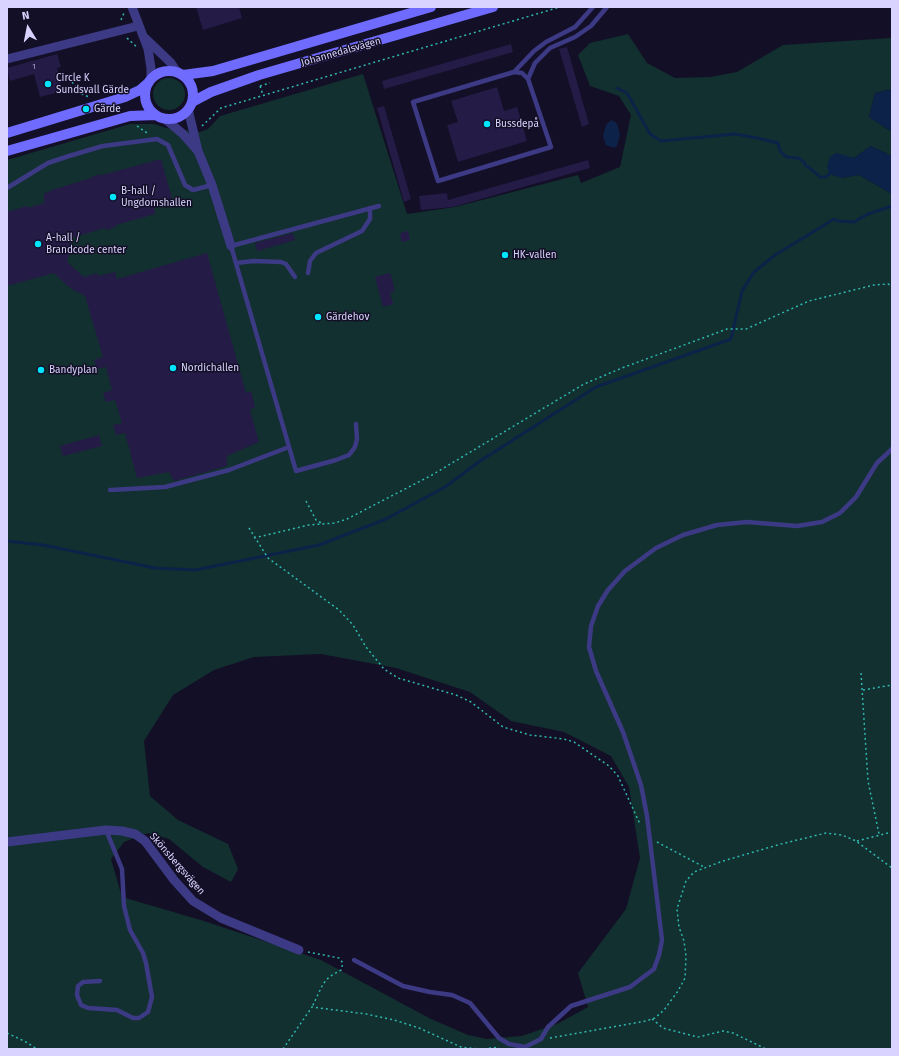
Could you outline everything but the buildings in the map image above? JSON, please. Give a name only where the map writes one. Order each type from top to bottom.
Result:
[{"type":"main road","name":"Johannedalsvägen","points":[[180,74],[213,72],[431,7]]},
{"type":"main road","name":"Johannedalsvägen","points":[[190,106],[211,92],[259,75],[492,7]]},
{"type":"main road","points":[[7,132],[125,97],[140,90],[163,72],[180,74],[192,86],[193,96],[190,106],[178,117],[130,116],[7,151]]},
{"type":"main road","points":[[150,81],[145,92],[146,102],[160,116]]},
{"type":"street","points":[[132,7],[151,59],[150,81]]},
{"type":"street","points":[[7,59],[138,26]]},
{"type":"street","points":[[143,35],[180,74]]},
{"type":"street","points":[[190,106],[198,151],[212,185],[231,246]]},
{"type":"street","points":[[160,116],[183,134],[198,151]]},
{"type":"street","name":"Skönsbergsvägen","points":[[7,842],[106,830],[128,833],[145,841],[193,901],[221,918],[299,950]]},
{"type":"lane","points":[[514,72],[534,51],[546,42],[575,27],[594,7]]},
{"type":"lane","points":[[528,79],[535,63],[550,48],[575,36],[591,26],[607,7]]},
{"type":"lane","points":[[514,72],[522,73],[528,79],[551,147],[438,181],[413,102],[514,72]]},
{"type":"lane","points":[[7,188],[48,164],[69,156],[103,146],[157,139],[168,146],[185,185],[193,190],[212,185]]},
{"type":"lane","points":[[356,424],[357,439],[355,447],[349,455],[296,471],[231,246],[379,206]]},
{"type":"lane","points":[[308,273],[310,261],[316,253],[362,231],[370,218],[370,208]]},
{"type":"lane","points":[[236,263],[254,261],[281,262],[286,264],[295,277]]},
{"type":"lane","points":[[110,490],[165,487],[229,470],[289,447]]},
{"type":"lane","points":[[354,960],[403,986],[452,995],[470,1003],[499,1038],[509,1044],[526,1047],[541,1039],[548,1027],[571,1006],[630,987],[654,969],[660,955],[662,940],[641,785],[623,732],[610,706],[589,647],[591,626],[598,606],[608,590],[625,571],[656,548],[683,535],[725,524],[747,522],[797,526],[822,522],[840,513],[856,497],[877,463],[892,449]]},
{"type":"lane","points":[[100,981],[83,982],[78,986],[77,995],[81,1005],[88,1008],[117,1010],[133,1018],[138,1018],[148,1012],[152,997],[146,963],[143,953],[130,930],[124,906],[122,869],[106,830]]},
{"type":"path","points":[[194,132],[222,108],[560,7]]},
{"type":"path","points":[[72,82],[82,94],[93,98]]},
{"type":"path","points":[[260,86],[263,95]]},
{"type":"path","points":[[254,538],[309,525],[328,524],[347,519],[394,496],[584,384],[727,329],[746,329],[823,296],[874,285],[888,284],[892,286]]},
{"type":"path","points":[[306,501],[316,520],[328,524]]},
{"type":"path","points":[[249,528],[268,558],[340,610],[353,625],[366,647],[384,669],[398,678],[456,695],[471,702],[502,726],[530,735],[564,739],[574,742],[609,766],[618,776],[636,816],[649,838],[682,854],[704,867]]},
{"type":"path","points":[[861,673],[863,690],[864,743],[868,780],[879,834]]},
{"type":"path","points":[[863,690],[892,685]]},
{"type":"path","points":[[856,841],[879,834],[892,832]]},
{"type":"path","points":[[541,1039],[652,1019],[664,1010],[678,991],[685,978],[686,956],[684,941],[679,927],[677,910],[686,881],[694,872],[704,867],[781,844],[826,834],[842,835],[856,841],[892,868]]},
{"type":"path","points":[[283,1049],[312,1007],[323,984],[329,977],[341,970],[343,963],[339,958],[299,950]]},
{"type":"path","points":[[312,1007],[366,1014],[394,1020],[419,1028],[461,1047],[478,1049]]},
{"type":"path","points":[[652,1019],[663,1028],[698,1037],[723,1031],[733,1033],[766,1049]]},
{"type":"path","points":[[7,1033],[26,1042],[36,1049]]},
{"type":"path","points":[[484,1049],[509,1044]]},
{"type":"green space","points":[[628,34],[647,63],[675,78],[710,77],[737,72],[783,45],[892,38],[892,89],[875,93],[869,117],[892,132],[892,156],[871,146],[854,158],[841,178],[859,175],[892,194],[892,1049],[7,1049],[7,160],[130,124],[154,124],[166,128],[200,132],[208,129],[220,116],[363,74],[407,214],[455,207],[578,175],[581,183],[620,167],[631,115],[619,96],[590,86],[578,55],[590,43]],"holes":[[[321,654],[396,668],[470,692],[511,721],[564,732],[611,756],[629,787],[640,858],[626,909],[578,973],[588,1007],[559,1023],[522,1036],[487,1039],[468,1035],[431,1019],[321,960],[204,921],[122,897],[111,859],[124,842],[148,833],[169,839],[203,867],[231,882],[238,869],[228,844],[178,820],[150,796],[144,741],[173,695],[214,670],[254,657]]]},
{"type":"green space","points":[[166,78],[172,78],[181,82],[185,94],[181,106],[172,110],[166,110],[157,106],[153,97],[153,91],[157,82]]},
{"type":"water","points":[[892,89],[892,132],[869,117],[875,93]]},
{"type":"water","points":[[611,120],[617,123],[620,135],[617,146],[614,148],[606,145],[603,136],[606,125]]},
{"type":"water","points":[[871,146],[892,156],[892,194],[859,175],[841,178],[829,174],[827,166],[830,157],[836,153],[854,158]]},
{"type":"waterway","points":[[617,88],[627,93],[650,134],[661,141],[735,134],[757,138],[778,143],[780,151],[786,157],[798,158],[820,177],[826,177],[829,174]]},
{"type":"waterway","points":[[7,541],[43,545],[155,568],[195,570],[319,545],[386,519],[445,487],[480,461],[596,387],[731,339],[742,291],[754,272],[775,255],[834,219],[838,221],[854,222],[868,214],[892,206]]},
{"type":"place","name":"Circle K Sundsvall Gärde","points":[[48,84]]},
{"type":"place","name":"Gärde","points":[[86,109]]},
{"type":"place","name":"Bussdepå","points":[[487,124]]},
{"type":"place","name":"B-hall / Ungdomshallen","points":[[113,197]]},
{"type":"place","name":"A-hall / Brandcode center","points":[[38,244]]},
{"type":"place","name":"HK-vallen","points":[[505,255]]},
{"type":"place","name":"Gärdehov","points":[[318,317]]},
{"type":"place","name":"Nordichallen","points":[[173,368]]},
{"type":"place","name":"Bandyplan","points":[[41,370]]}]
